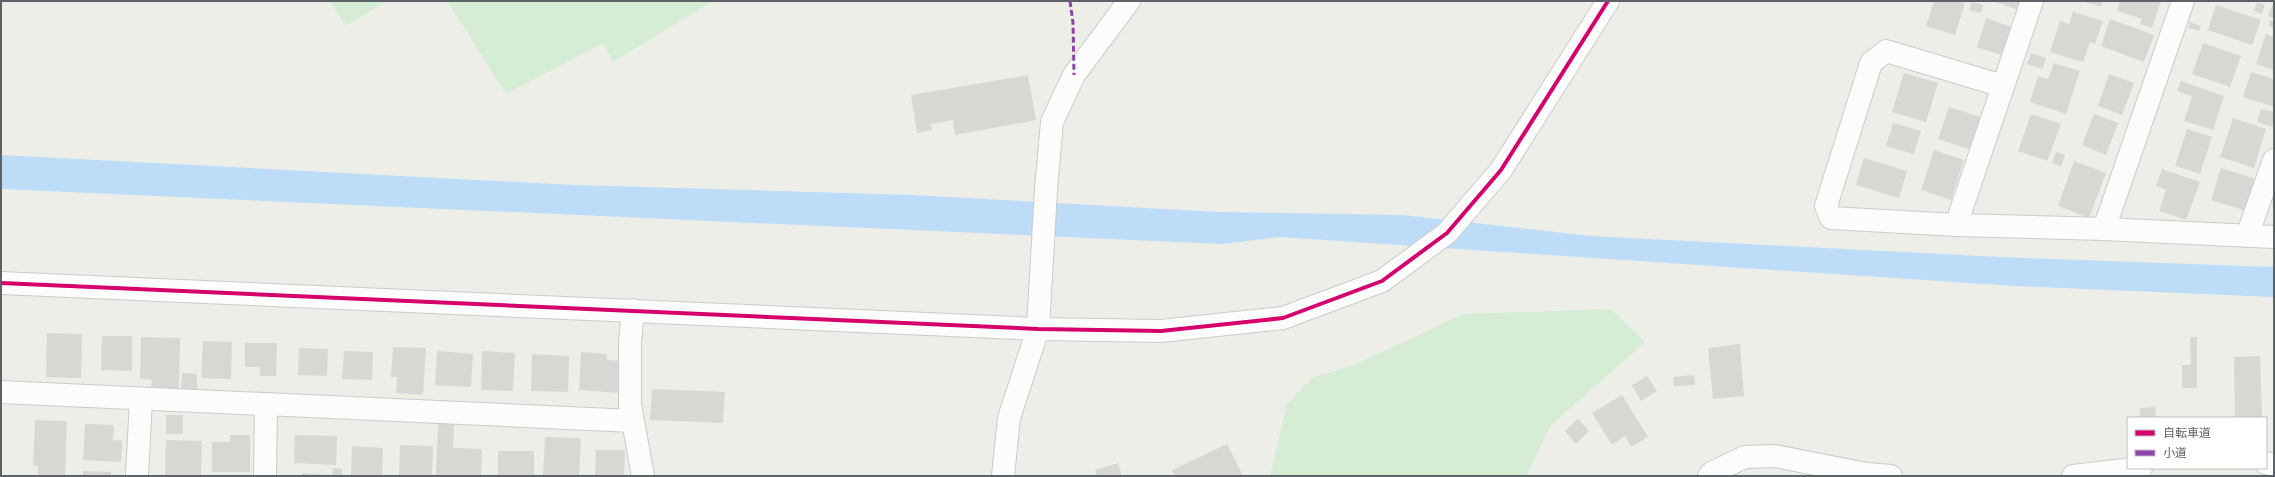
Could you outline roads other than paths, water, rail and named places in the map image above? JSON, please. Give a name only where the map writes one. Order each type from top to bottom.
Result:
[{"type":"street","points":[[1003,476],[1009,418],[1038,329],[1052,122],[1074,76],[1129,1]]},
{"type":"street","points":[[1,283],[1038,329],[1161,331],[1284,318],[1382,281],[1447,233],[1501,170],[1608,1]]},
{"type":"street","points":[[1956,225],[2032,1]]},
{"type":"street","points":[[2104,229],[2183,1]]},
{"type":"street","points":[[2003,86],[1886,51],[1871,62],[1826,206],[1830,218],[1956,225],[2104,229],[2274,237]]},
{"type":"street","points":[[2247,236],[2274,160]]},
{"type":"street","points":[[633,310],[630,343],[630,405],[644,476]]},
{"type":"street","points":[[1,392],[633,421]]},
{"type":"street","points":[[137,476],[141,399]]},
{"type":"street","points":[[265,476],[266,404]]},
{"type":"street","points":[[1709,476],[1713,472],[1745,457],[1775,456],[1866,474],[1891,476]]},
{"type":"street","points":[[2072,476],[2132,469]]},
{"type":"water","points":[[1,155],[574,185],[912,195],[1219,212],[1403,215],[1591,236],[2000,257],[2274,267],[2274,297],[2014,286],[1280,237],[1221,244],[1,189]]}]
